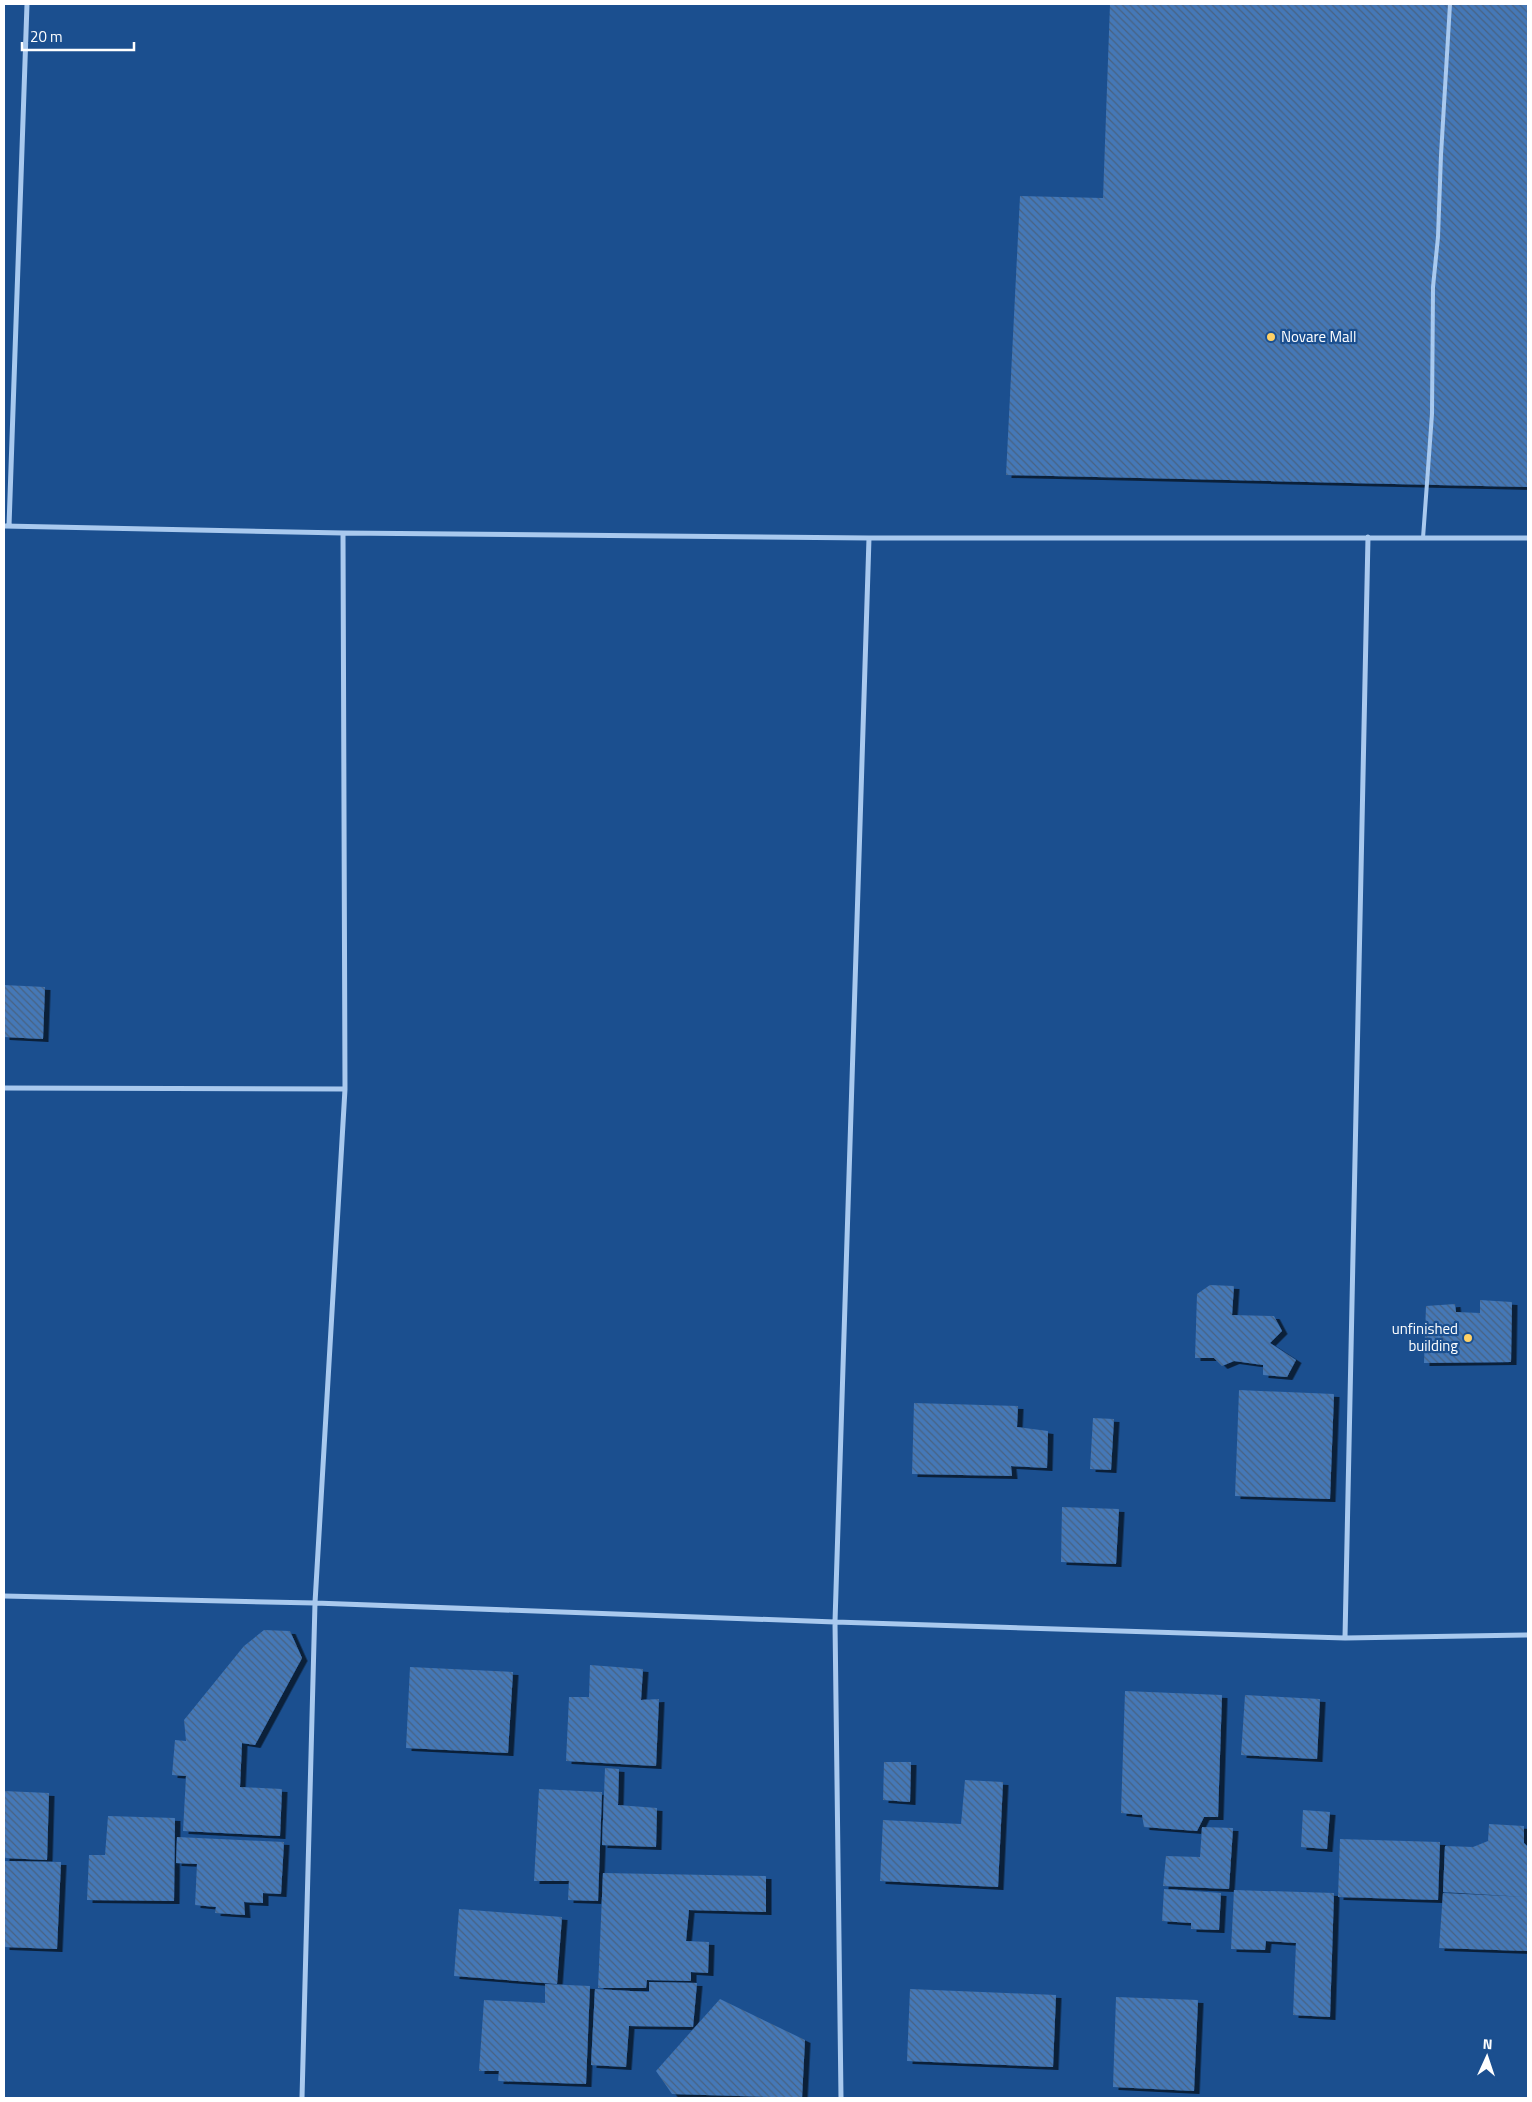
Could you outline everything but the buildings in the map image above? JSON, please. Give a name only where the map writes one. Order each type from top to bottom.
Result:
[{"type":"street","points":[[26,4],[6,526],[343,534],[869,538],[1528,538]]},
{"type":"street","points":[[302,2098],[315,1603],[345,1089],[343,534]]},
{"type":"street","points":[[1344,1638],[1368,537]]},
{"type":"street","points":[[841,2098],[835,1622],[869,538]]},
{"type":"street","points":[[4,1088],[345,1089]]},
{"type":"street","points":[[4,1596],[315,1603],[1344,1638],[1528,1635]]},
{"type":"lane","points":[[1423,538],[1432,414],[1433,287],[1438,237],[1442,129],[1450,4]]},
{"type":"place","name":"Novare Mall","points":[[1271,337]]},
{"type":"place","name":"unfinished building","points":[[1468,1338]]}]
